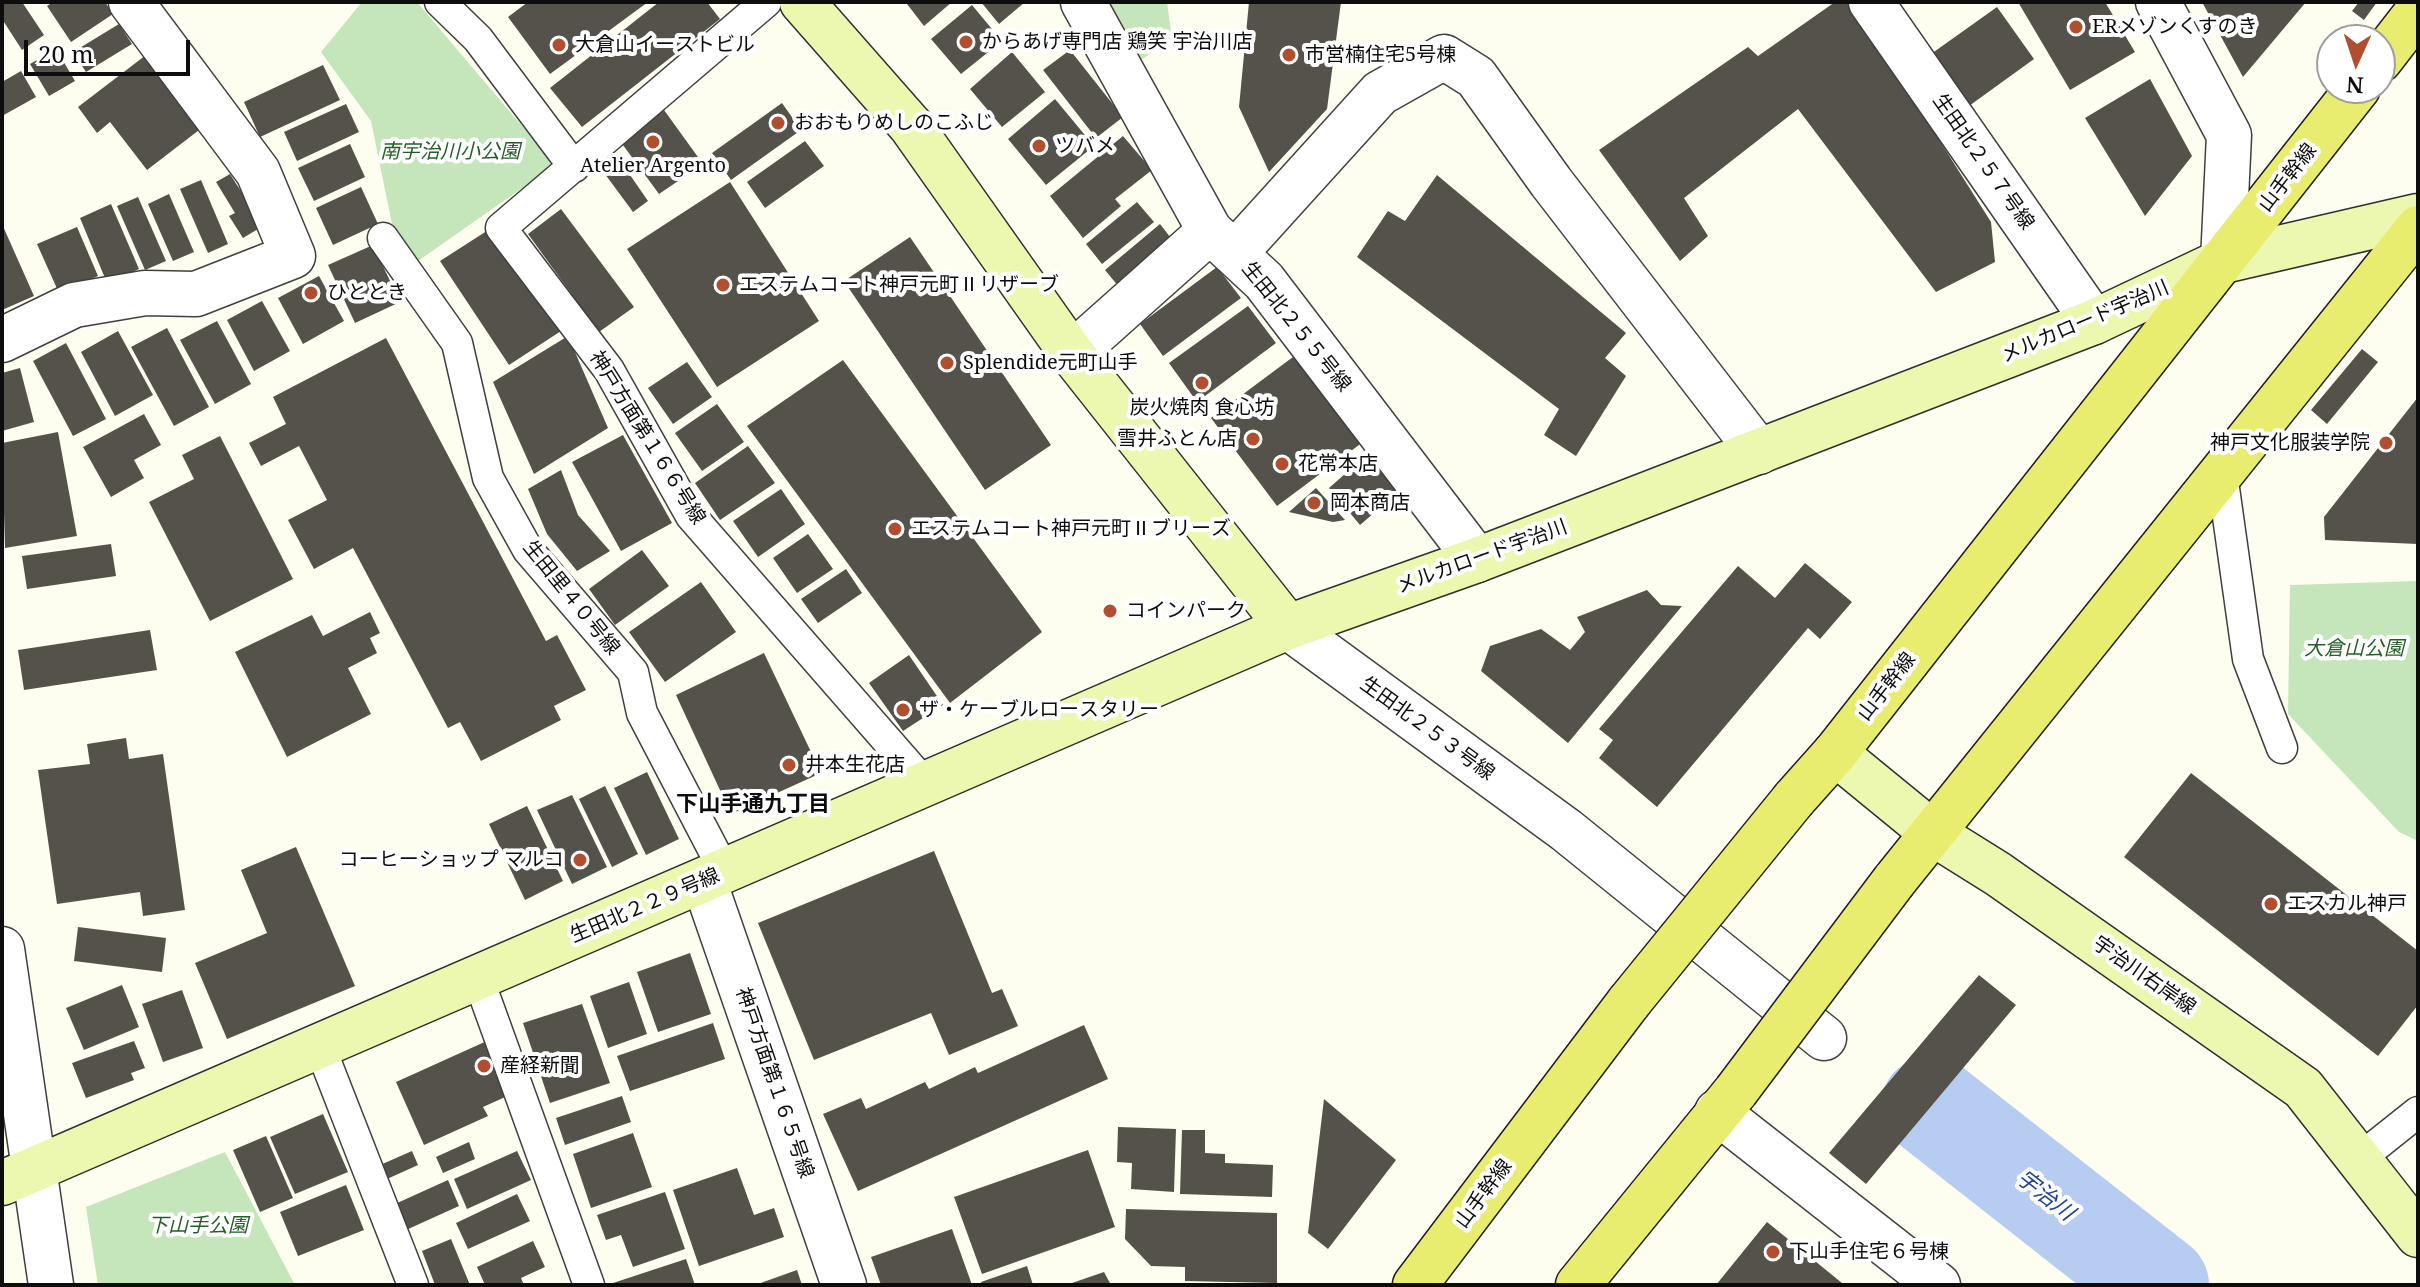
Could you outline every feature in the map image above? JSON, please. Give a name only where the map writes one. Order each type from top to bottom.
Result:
[{"type":"main road","points":[[2396,39],[2418,11]]},
{"type":"main road","name":"山手幹線","points":[[1415,1285],[1629,1002],[1835,753],[2346,104]]},
{"type":"main road","points":[[1578,1285],[1727,1101],[1894,881],[2418,228]]},
{"type":"street","points":[[2,340],[74,305],[145,293],[196,294],[293,256],[258,172],[131,2]]},
{"type":"street","points":[[802,2],[911,126],[1072,354],[1288,627]]},
{"type":"street","name":"生田北２５５号線","points":[[1083,2],[1222,242],[1264,281],[1477,560]]},
{"type":"street","name":"生田北２５７号線","points":[[1871,2],[2094,322]]},
{"type":"street","points":[[2158,2],[2229,135],[2223,261]]},
{"type":"street","points":[[1072,354],[1222,242],[1380,93],[1444,57],[1476,77],[1551,182],[1759,452]]},
{"type":"street","name":"メルカロード宇治川","points":[[1288,627],[1477,560],[2094,322],[2223,261],[2418,216]]},
{"type":"street","name":"生田北２２９号線","points":[[17,1177],[1288,627]]},
{"type":"street","name":"生田北２５３号線","points":[[1288,627],[1566,830],[1824,1038]]},
{"type":"street","name":"宇治川右岸線","points":[[1835,753],[1934,834],[1998,874],[2303,1088],[2418,1235]]},
{"type":"street","name":"神戸方面第１６５号線","points":[[715,876],[844,1285]]},
{"type":"street","points":[[2,949],[17,1177],[51,1285]]},
{"type":"street","points":[[1727,1101],[1938,1285]]},
{"type":"lane","points":[[440,2],[478,39],[574,167]]},
{"type":"lane","name":"神戸方面第１６６号線","points":[[766,2],[501,228],[609,370],[691,516],[926,785]]},
{"type":"lane","name":"生田里４０号線","points":[[383,238],[457,343],[488,478],[528,550],[633,672],[642,713],[715,876]]},
{"type":"lane","points":[[2222,474],[2248,659],[2282,748]]},
{"type":"lane","points":[[478,978],[589,1285]]},
{"type":"lane","points":[[320,1047],[413,1285]]},
{"type":"lane","points":[[2359,1159],[2418,1112]]},
{"type":"green space","name":"南宇治川小公園","points":[[362,2],[417,2],[555,165],[418,261],[392,224],[371,121],[321,52]]},
{"type":"green space","points":[[1101,2],[1167,2],[1172,39],[1135,64]]},
{"type":"green space","name":"大倉山公園","points":[[2418,581],[2418,841],[2399,832],[2288,714],[2290,585]]},
{"type":"green space","name":"下山手公園","points":[[225,1152],[295,1285],[98,1285],[86,1207]]},
{"type":"building","points":[[2,2],[22,2],[44,35],[22,50],[2,19]]},
{"type":"building","points":[[53,2],[105,2],[113,14],[71,42],[47,6]]},
{"type":"building","name":"大倉山イーストビル","points":[[528,2],[648,2],[550,74],[508,17]]},
{"type":"building","points":[[659,2],[707,2],[720,19],[582,127],[550,88]]},
{"type":"building","points":[[952,2],[924,26],[907,4]]},
{"type":"building","points":[[981,2],[1025,2],[999,24]]},
{"type":"building","name":"市営楠住宅5号棟","points":[[1249,2],[1341,2],[1327,109],[1269,172],[1239,107]]},
{"type":"building","points":[[1835,2],[1852,2],[1991,222],[1995,262],[1936,292],[1798,109],[1684,198],[1708,236],[1680,261],[1599,150],[1748,47],[1758,56]]},
{"type":"building","name":"ERメゾンくすのき","points":[[2018,2],[2105,2],[2135,52],[2070,90]]},
{"type":"building","points":[[2202,2],[2306,2],[2243,77]]},
{"type":"building","points":[[2359,2],[2377,2],[2364,20],[2352,11]]},
{"type":"building","points":[[972,5],[1002,41],[961,74],[931,39]]},
{"type":"building","points":[[1997,7],[2034,59],[1969,106],[1931,54]]},
{"type":"building","points":[[119,24],[132,44],[86,72],[73,52]]},
{"type":"building","points":[[56,49],[75,81],[49,96],[30,64]]},
{"type":"building","points":[[1070,50],[1123,117],[1096,138],[1043,70]]},
{"type":"building","points":[[1012,52],[1045,92],[1002,127],[970,89]]},
{"type":"building","points":[[146,55],[203,127],[147,170],[110,122],[97,133],[78,107]]},
{"type":"building","points":[[323,65],[340,100],[260,137],[244,102]]},
{"type":"building","points":[[21,71],[36,97],[2,116],[2,82]]},
{"type":"building","points":[[2150,79],[2192,156],[2145,216],[2085,118]]},
{"type":"building","points":[[1055,99],[1094,146],[1046,185],[1008,139]]},
{"type":"building","points":[[782,103],[801,130],[731,180],[712,153]]},
{"type":"building","points":[[346,104],[359,132],[297,161],[284,132]]},
{"type":"building","points":[[664,110],[703,164],[659,194],[620,141]]},
{"type":"building","points":[[1123,136],[1152,170],[1115,199],[1121,206],[1083,238],[1050,196]]},
{"type":"building","points":[[805,141],[824,166],[765,208],[747,182]]},
{"type":"building","points":[[350,144],[365,177],[314,201],[298,168]]},
{"type":"building","points":[[619,159],[648,201],[633,212],[602,170]]},
{"type":"building","points":[[230,174],[263,226],[243,238],[229,216],[235,213],[216,182]]},
{"type":"building","points":[[1437,175],[1626,333],[1605,358],[1626,376],[1576,456],[1544,435],[1559,409],[1357,257],[1388,211],[1405,221]]},
{"type":"building","points":[[201,180],[228,244],[208,253],[180,189]]},
{"type":"building","name":"エステムコート神戸元町Ⅱリザーブ","points":[[730,182],[819,321],[717,387],[627,249]]},
{"type":"building","points":[[361,187],[378,224],[333,245],[316,208]]},
{"type":"building","points":[[169,194],[194,252],[173,261],[148,204]]},
{"type":"building","points":[[138,197],[166,261],[145,270],[117,206]]},
{"type":"building","points":[[1137,202],[1154,222],[1102,264],[1086,244]]},
{"type":"building","points":[[111,204],[139,269],[107,283],[80,218]]},
{"type":"building","points":[[561,209],[634,307],[599,332],[528,234]]},
{"type":"building","points":[[2,224],[34,296],[2,310]]},
{"type":"building","points":[[1160,224],[1174,242],[1119,287],[1105,270]]},
{"type":"building","points":[[77,227],[98,276],[59,293],[37,244]]},
{"type":"building","points":[[493,227],[561,331],[509,365],[440,261]]},
{"type":"building","name":"Splendide元町山手","points":[[910,237],[1051,445],[985,490],[844,281]]},
{"type":"building","points":[[373,245],[400,302],[355,323],[328,265]]},
{"type":"building","points":[[1217,267],[1241,298],[1163,356],[1140,324]]},
{"type":"building","points":[[319,276],[344,321],[303,344],[278,298]]},
{"type":"building","points":[[262,301],[290,351],[254,371],[227,320]]},
{"type":"building","points":[[1248,306],[1276,343],[1197,402],[1169,363]]},
{"type":"building","points":[[217,321],[251,384],[215,404],[180,340]]},
{"type":"building","points":[[167,328],[209,407],[174,426],[131,347]]},
{"type":"building","points":[[118,331],[153,395],[115,416],[81,352]]},
{"type":"building","points":[[568,336],[608,428],[534,474],[493,382]]},
{"type":"building","points":[[386,338],[546,641],[557,635],[586,690],[554,706],[561,720],[481,761],[460,722],[448,728],[353,548],[314,569],[288,520],[327,500],[299,446],[261,466],[249,443],[286,424],[273,397]]},
{"type":"building","points":[[66,343],[106,419],[73,436],[33,361]]},
{"type":"building","points":[[2362,349],[2378,362],[2327,424],[2311,410]]},
{"type":"building","points":[[1297,354],[1363,442],[1277,506],[1211,418]]},
{"type":"building","name":"エステムコート神戸元町Ⅱブリーズ","points":[[843,360],[1042,632],[950,703],[747,426]]},
{"type":"building","points":[[687,362],[712,397],[673,424],[648,388]]},
{"type":"building","points":[[20,368],[34,422],[2,431],[2,373]]},
{"type":"building","name":"神戸文化服装学院","points":[[2418,397],[2418,544],[2325,540],[2324,517]]},
{"type":"building","points":[[717,404],[744,442],[702,471],[675,433]]},
{"type":"building","points":[[144,414],[161,445],[134,460],[144,478],[111,497],[83,447]]},
{"type":"building","points":[[58,432],[77,536],[5,548],[2,443]]},
{"type":"building","points":[[623,435],[672,523],[621,551],[572,462]]},
{"type":"building","points":[[220,436],[293,579],[210,621],[149,502],[194,479],[182,455]]},
{"type":"building","points":[[748,446],[775,483],[720,520],[695,483]]},
{"type":"building","points":[[1371,451],[1403,488],[1360,525],[1329,488]]},
{"type":"building","points":[[561,470],[578,515],[610,551],[577,571],[547,534],[528,489]]},
{"type":"building","points":[[1316,488],[1345,520],[1333,522],[1289,512]]},
{"type":"building","points":[[781,489],[805,524],[758,557],[733,521]]},
{"type":"building","points":[[808,534],[833,569],[797,593],[773,558]]},
{"type":"building","points":[[111,544],[116,576],[27,589],[22,556]]},
{"type":"building","points":[[642,550],[669,586],[615,625],[589,589]]},
{"type":"building","points":[[1805,563],[1852,602],[1820,639],[1808,628],[1657,807],[1599,758],[1613,740],[1599,729],[1738,566],[1775,598]]},
{"type":"building","points":[[846,569],[862,593],[818,623],[801,599]]},
{"type":"building","points":[[701,582],[736,632],[665,682],[629,632]]},
{"type":"building","points":[[1647,590],[1661,605],[1682,606],[1568,743],[1481,671],[1490,646],[1541,629],[1570,650],[1585,632],[1577,617]]},
{"type":"building","points":[[370,612],[380,633],[370,638],[377,653],[348,668],[371,714],[287,757],[235,652],[312,615],[323,636]]},
{"type":"building","points":[[150,630],[157,670],[24,690],[18,650]]},
{"type":"building","points":[[764,653],[821,773],[731,814],[676,695]]},
{"type":"building","points":[[909,655],[943,705],[903,731],[869,683]]},
{"type":"building","points":[[126,738],[129,759],[163,754],[185,910],[143,916],[140,892],[57,904],[38,770],[90,764],[87,744]]},
{"type":"building","points":[[647,772],[679,839],[646,855],[614,788]]},
{"type":"building","name":"エスカル神戸","points":[[2191,773],[2418,951],[2418,1005],[2378,1056],[2124,857]]},
{"type":"building","points":[[605,786],[638,854],[612,867],[579,799]]},
{"type":"building","points":[[572,795],[607,867],[572,884],[537,810]]},
{"type":"building","points":[[527,806],[563,881],[525,900],[489,824]]},
{"type":"building","points":[[296,847],[355,986],[227,1039],[195,963],[267,933],[241,870]]},
{"type":"building","points":[[934,851],[992,993],[1002,989],[1018,1026],[949,1055],[931,1013],[814,1060],[758,923]]},
{"type":"building","points":[[78,927],[166,938],[162,972],[74,961]]},
{"type":"building","points":[[690,953],[711,1014],[658,1032],[637,972]]},
{"type":"building","points":[[1979,975],[2016,1005],[1866,1184],[1829,1153]]},
{"type":"building","points":[[629,982],[647,1034],[608,1048],[590,996]]},
{"type":"building","points":[[122,985],[139,1027],[84,1050],[66,1008]]},
{"type":"building","points":[[182,990],[203,1048],[163,1062],[142,1004]]},
{"type":"building","points":[[582,1004],[610,1083],[550,1103],[523,1023]]},
{"type":"building","points":[[713,1023],[725,1059],[630,1091],[617,1056]]},
{"type":"building","points":[[1084,1025],[1108,1079],[858,1191],[823,1114],[861,1098],[866,1109],[925,1082],[929,1089],[975,1067],[978,1073]]},
{"type":"building","points":[[489,1040],[514,1093],[483,1107],[488,1116],[424,1145],[396,1082]]},
{"type":"building","points":[[134,1041],[145,1068],[131,1073],[134,1080],[86,1098],[72,1063]]},
{"type":"building","points":[[622,1096],[631,1122],[565,1145],[556,1118]]},
{"type":"building","points":[[1324,1099],[1396,1160],[1328,1249],[1308,1233]]},
{"type":"building","points":[[323,1114],[348,1172],[295,1194],[270,1137]]},
{"type":"building","points":[[1118,1127],[1176,1129],[1174,1192],[1131,1189],[1132,1163],[1117,1162]]},
{"type":"building","points":[[1182,1130],[1205,1130],[1205,1153],[1225,1154],[1225,1163],[1273,1165],[1272,1197],[1180,1194]]},
{"type":"building","points":[[633,1133],[652,1187],[591,1208],[573,1154]]},
{"type":"building","points":[[266,1136],[293,1198],[260,1212],[233,1150]]},
{"type":"building","points":[[469,1142],[475,1159],[443,1173],[436,1157]]},
{"type":"building","points":[[1088,1150],[1115,1227],[982,1274],[954,1197]]},
{"type":"building","points":[[412,1151],[418,1165],[387,1179],[380,1165]]},
{"type":"building","points":[[517,1151],[531,1180],[467,1209],[454,1179]]},
{"type":"building","points":[[737,1168],[754,1215],[774,1208],[784,1237],[699,1266],[673,1190]]},
{"type":"building","points":[[448,1180],[459,1206],[406,1230],[395,1204]]},
{"type":"building","points":[[346,1185],[364,1230],[298,1256],[280,1212]]},
{"type":"building","points":[[665,1192],[685,1249],[633,1267],[621,1235],[606,1240],[597,1215]]},
{"type":"building","points":[[517,1194],[530,1221],[468,1249],[456,1223]]},
{"type":"building","points":[[1126,1209],[1277,1213],[1277,1283],[1185,1281],[1185,1267],[1151,1266],[1125,1239]]},
{"type":"building","name":"下山手住宅６号棟","points":[[1767,1222],[1842,1283],[1716,1285]]},
{"type":"building","points":[[952,1229],[972,1285],[881,1285],[871,1257]]},
{"type":"building","points":[[451,1239],[470,1285],[435,1285],[422,1251]]},
{"type":"building","points":[[533,1241],[545,1267],[521,1278],[524,1285],[485,1285],[477,1267]]},
{"type":"building","points":[[686,1259],[695,1285],[610,1285],[610,1284]]},
{"type":"building","points":[[1027,1266],[1033,1285],[982,1285],[981,1282]]},
{"type":"building","points":[[797,1270],[802,1285],[755,1285]]},
{"type":"building","points":[[1104,1272],[1111,1285],[1072,1283]]},
{"type":"waterway","name":"宇治川","points":[[1931,1106],[2159,1285]]},
{"type":"place","name":"ERメゾンくすのき","points":[[2076,27]]},
{"type":"place","name":"からあげ専門店 鶏笑 宇治川店","points":[[966,42]]},
{"type":"place","name":"大倉山イーストビル","points":[[559,45]]},
{"type":"place","name":"市営楠住宅5号棟","points":[[1289,55]]},
{"type":"place","name":"おおもりめしのこふじ","points":[[778,123]]},
{"type":"place","name":"Atelier Argento","points":[[653,142]]},
{"type":"place","name":"ツバメ","points":[[1039,146]]},
{"type":"place","name":"エステムコート神戸元町Ⅱリザーブ","points":[[723,285]]},
{"type":"place","name":"ひととき","points":[[311,293]]},
{"type":"place","name":"Splendide元町山手","points":[[947,363]]},
{"type":"place","name":"炭火焼肉 食心坊","points":[[1202,383]]},
{"type":"place","name":"雪井ふとん店","points":[[1253,439]]},
{"type":"place","name":"神戸文化服装学院","points":[[2386,443]]},
{"type":"place","name":"花常本店","points":[[1282,464]]},
{"type":"place","name":"岡本商店","points":[[1314,503]]},
{"type":"place","name":"エステムコート神戸元町Ⅱブリーズ","points":[[895,529]]},
{"type":"place","name":"コインパーク","points":[[1110,611]]},
{"type":"place","name":"ザ・ケーブルロースタリー","points":[[903,710]]},
{"type":"place","name":"井本生花店","points":[[789,765]]},
{"type":"place","name":"コーヒーショップ マルコ","points":[[580,860]]},
{"type":"place","name":"エスカル神戸","points":[[2271,904]]},
{"type":"place","name":"産経新聞","points":[[484,1066]]},
{"type":"place","name":"下山手住宅６号棟","points":[[1773,1252]]},
{"type":"district","name":"下山手通九丁目","points":[[753,805]]}]
